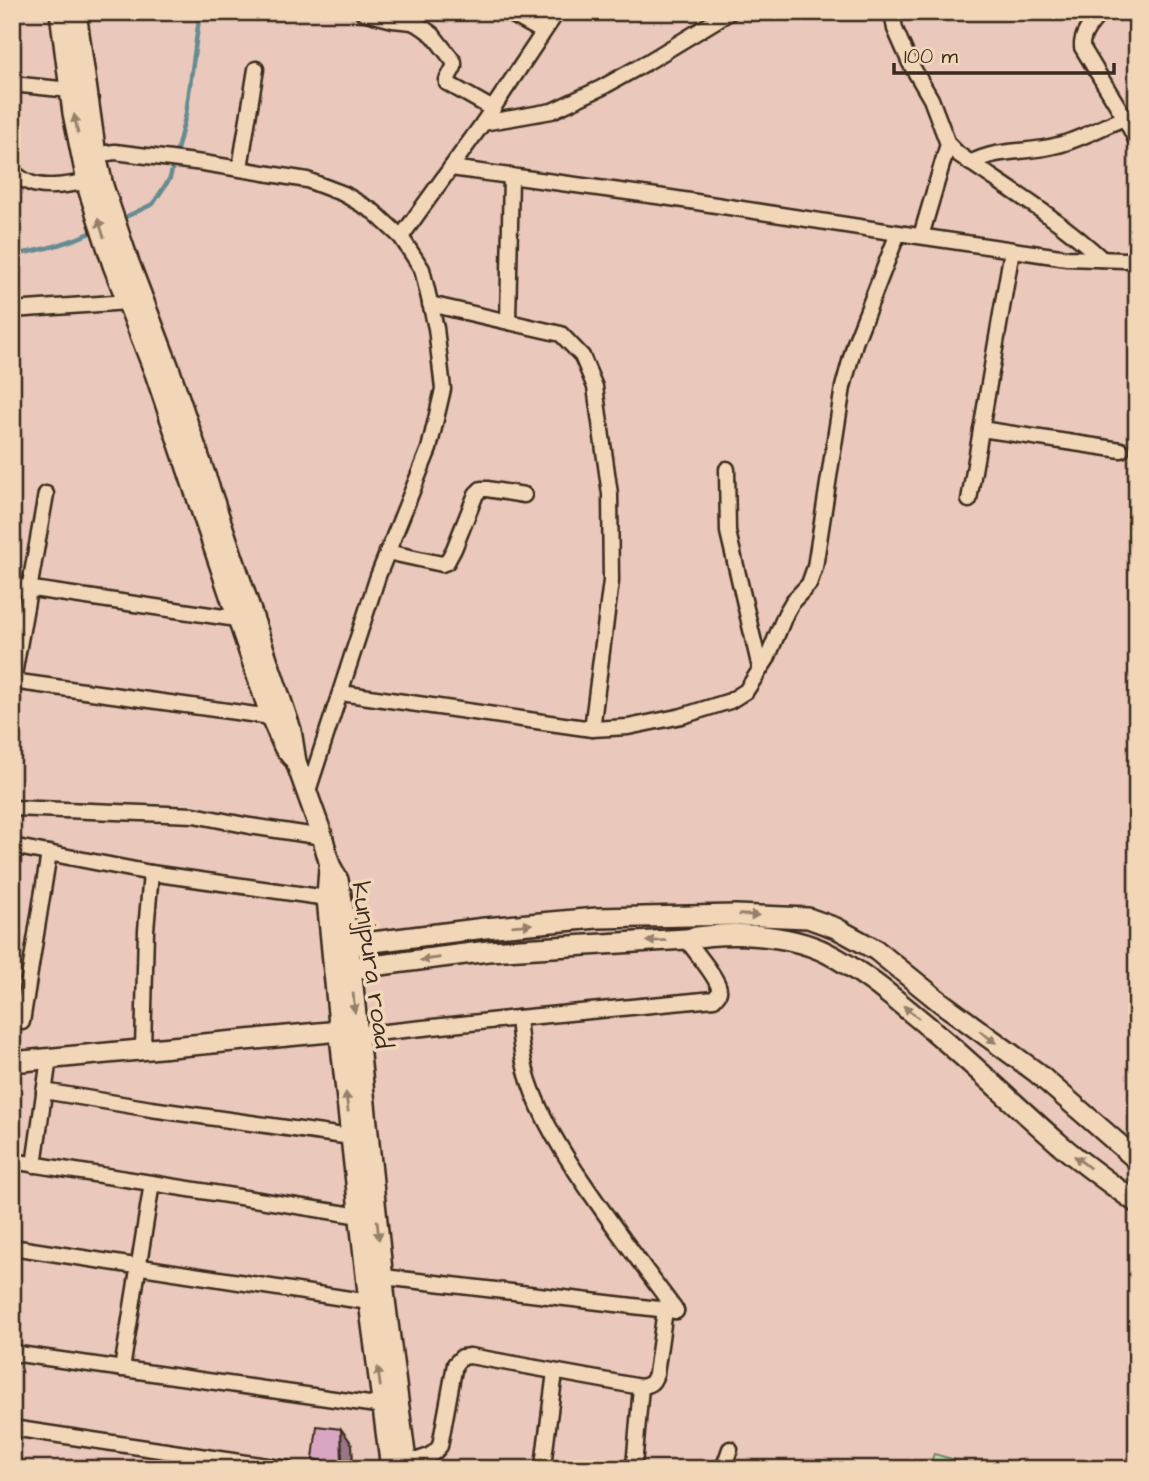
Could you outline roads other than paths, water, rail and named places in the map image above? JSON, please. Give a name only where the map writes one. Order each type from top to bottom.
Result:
[{"type":"street","points":[[60,12],[70,90],[98,155]]},
{"type":"street","points":[[76,12],[98,155],[95,184],[121,263],[169,368],[291,730],[296,762],[323,837],[330,865]]},
{"type":"street","points":[[362,12],[412,22],[433,35],[454,62],[447,83],[493,108]]},
{"type":"street","points":[[507,12],[543,32]]},
{"type":"street","points":[[401,237],[483,123],[557,12]]},
{"type":"street","points":[[483,123],[552,111],[624,76],[730,12]]},
{"type":"street","points":[[892,12],[895,29],[910,63],[931,99],[948,144],[970,163],[1052,216],[1102,259]]},
{"type":"street","points":[[1101,12],[1085,33],[1082,47],[1137,142]]},
{"type":"street","points":[[240,169],[257,69]]},
{"type":"street","points":[[12,84],[70,90]]},
{"type":"street","points":[[970,163],[1000,152],[1058,145],[1125,118]]},
{"type":"street","points":[[921,236],[948,144]]},
{"type":"street","points":[[98,155],[203,163],[307,180],[344,194],[374,212],[401,237],[422,269],[436,328],[443,389],[429,449],[378,576],[307,791]]},
{"type":"street","points":[[451,168],[1067,258],[1137,259]]},
{"type":"street","points":[[12,171],[28,183],[40,186],[95,184]]},
{"type":"street","points":[[508,321],[511,176]]},
{"type":"street","points":[[341,692],[592,729],[628,727],[669,719],[730,701],[746,691],[767,659],[786,612],[811,579],[815,567],[848,364],[898,233]]},
{"type":"street","points":[[969,500],[1012,250]]},
{"type":"street","points":[[121,263],[128,302],[155,373],[271,717],[284,747],[296,762]]},
{"type":"street","points":[[12,326],[13,310],[128,302]]},
{"type":"street","points":[[430,304],[561,334],[582,356],[595,387],[610,494],[611,581],[592,729]]},
{"type":"street","points":[[981,429],[1121,450]]},
{"type":"street","points":[[727,469],[729,532],[760,668]]},
{"type":"street","points":[[387,552],[442,564],[447,562],[476,494],[481,489],[524,495]]},
{"type":"street","points":[[46,494],[13,683],[271,717]]},
{"type":"street","points":[[12,586],[237,619]]},
{"type":"street","points":[[12,808],[194,815],[323,837]]},
{"type":"street","points":[[12,846],[151,873],[327,898]]},
{"type":"street","points":[[22,1021],[50,853]]},
{"type":"street","name":"kunjpura road","points":[[330,865],[327,898],[341,947]]},
{"type":"street","name":"kunjpura road","points":[[330,865],[338,880],[348,1033],[398,1464]]},
{"type":"street","points":[[143,1049],[146,930],[151,873]]},
{"type":"street","points":[[341,947],[485,928],[597,918],[736,915],[808,918],[836,928],[876,950],[939,1001],[1036,1072],[1137,1160]]},
{"type":"street","points":[[343,970],[488,951],[701,936],[757,935],[796,942],[825,952],[860,973],[896,1000],[960,1053],[1058,1143],[1137,1203]]},
{"type":"street","points":[[12,1062],[714,999],[719,993],[715,978],[686,939]]},
{"type":"street","points":[[375,1276],[676,1311],[596,1202],[565,1156],[542,1114],[529,1083],[518,1017]]},
{"type":"street","name":"kunjpura road","points":[[348,1033],[352,1137],[360,1216],[375,1276],[369,1302],[383,1406],[398,1464]]},
{"type":"street","points":[[34,1165],[49,1058]]},
{"type":"street","points":[[44,1091],[150,1109],[352,1137]]},
{"type":"street","points":[[12,1161],[360,1216]]},
{"type":"street","points":[[122,1369],[152,1183]]},
{"type":"street","points":[[12,1247],[369,1302]]},
{"type":"street","points":[[398,1464],[427,1459],[440,1446],[453,1371],[455,1364],[462,1357],[470,1356],[641,1387],[654,1381],[665,1310]]},
{"type":"street","points":[[12,1353],[383,1406]]},
{"type":"street","points":[[543,1466],[555,1372]]},
{"type":"street","points":[[634,1466],[641,1387]]},
{"type":"street","points":[[12,1427],[287,1469]]},
{"type":"street","points":[[723,1469],[730,1449]]},
{"type":"waterway","points":[[119,220],[153,204],[170,178],[186,114],[200,12]]},
{"type":"waterway","points":[[12,255],[55,246],[95,231]]}]
